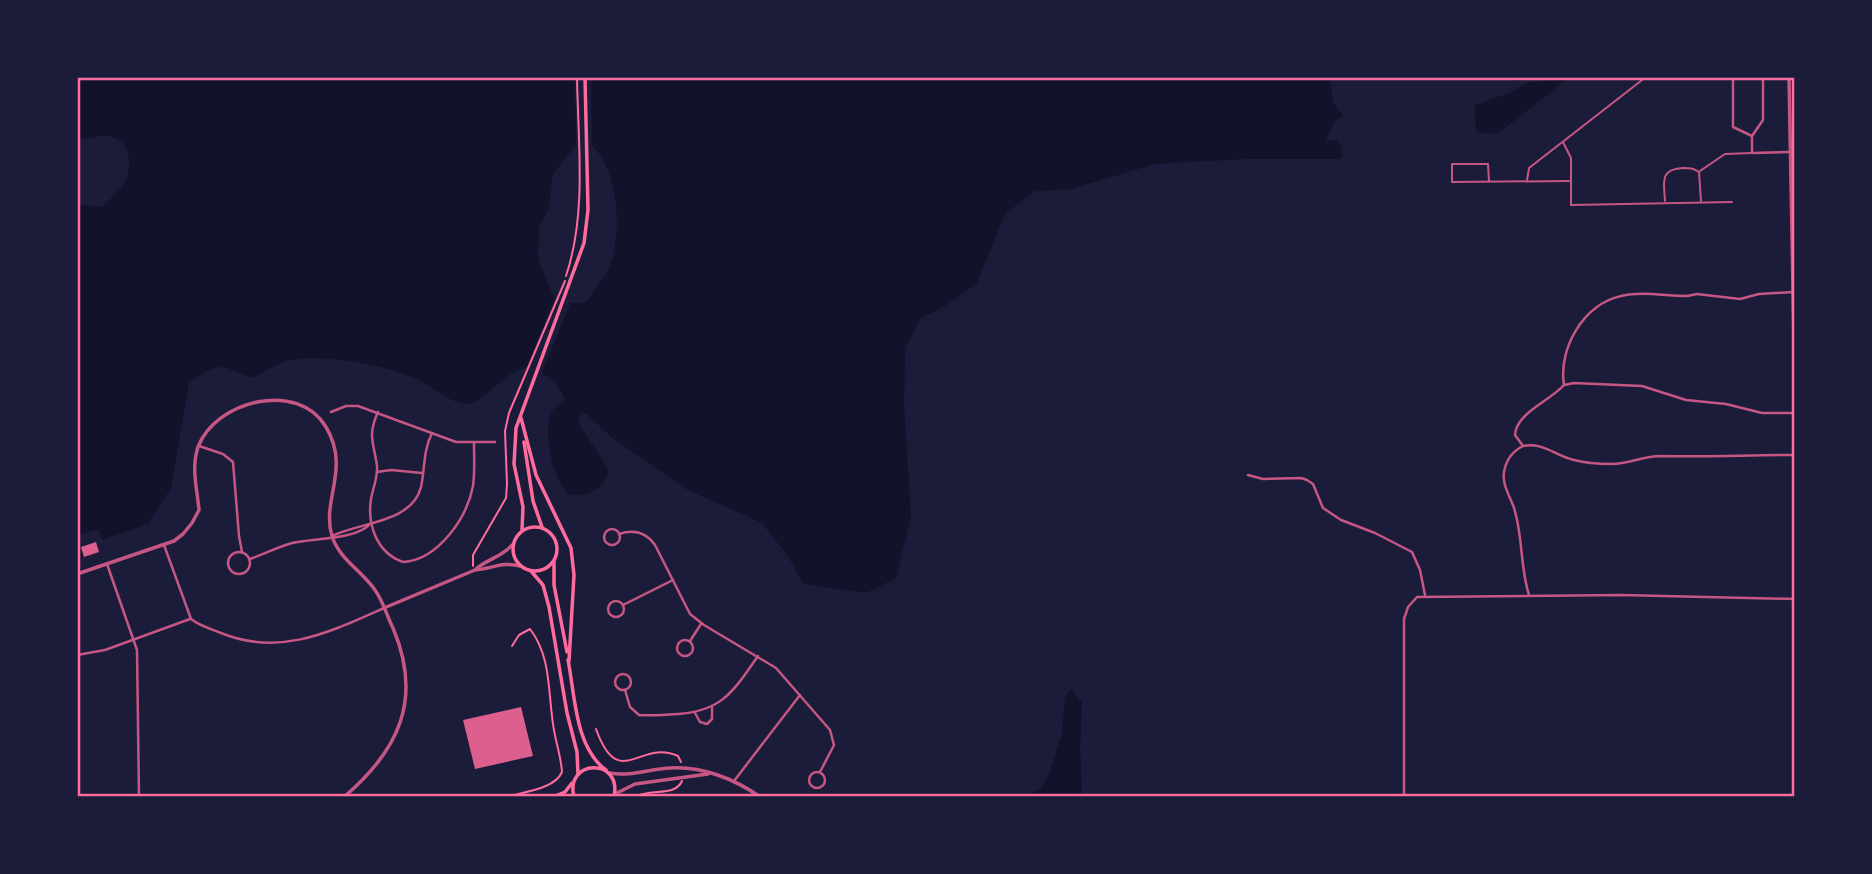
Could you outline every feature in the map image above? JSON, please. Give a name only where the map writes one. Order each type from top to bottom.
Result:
[{"type":"main road","points":[[522,530],[523,507],[514,464],[514,442],[527,393],[572,281],[584,243],[588,209],[585,77]]},
{"type":"main road","points":[[520,416],[533,501],[543,528],[553,536],[557,544],[554,585],[586,744],[595,763],[614,779],[615,795]]},
{"type":"main road","points":[[523,433],[536,475],[571,548],[574,575],[569,661]]},
{"type":"main road","points":[[543,528],[530,527],[522,530],[515,537],[513,554],[520,566],[531,571],[543,585],[550,607],[567,713],[577,752],[578,774]]},
{"type":"main road","points":[[531,571],[548,567],[554,561]]},
{"type":"main road","points":[[553,797],[565,792],[578,774],[588,768],[608,772]]},
{"type":"main road","points":[[573,781],[574,797]]},
{"type":"street","points":[[1733,77],[1733,127],[1752,135]]},
{"type":"street","points":[[1763,77],[1763,120],[1752,135],[1752,153],[1791,151]]},
{"type":"street","points":[[1789,77],[1795,394]]},
{"type":"street","points":[[1523,446],[1515,435],[1518,424],[1530,411],[1554,396],[1564,385],[1563,369],[1567,350],[1580,322],[1615,298],[1630,295],[1697,294],[1729,300],[1759,294],[1793,292]]},
{"type":"street","points":[[1564,385],[1634,385],[1686,400],[1726,404],[1762,412],[1795,413]]},
{"type":"street","points":[[77,575],[164,545],[184,534],[199,510],[194,477],[198,446],[213,426],[225,416],[250,403],[279,400],[311,411],[326,427],[337,458],[330,516],[332,536],[344,556],[375,590],[405,666],[406,691],[398,729],[386,754],[344,797]]},
{"type":"street","points":[[331,412],[351,406],[378,412],[456,442],[495,442]]},
{"type":"street","points":[[378,412],[371,439],[377,472],[371,499],[371,523],[380,545],[399,561],[413,561],[438,547],[459,519],[471,495],[474,481],[474,443]]},
{"type":"street","points":[[250,559],[288,544],[332,536],[399,513],[410,506],[418,495],[424,454],[432,433]]},
{"type":"street","points":[[198,446],[223,454],[233,462],[239,536],[242,552],[250,559],[250,568],[245,573],[238,574],[231,571],[228,565],[229,557],[235,552],[242,552]]},
{"type":"street","points":[[1529,595],[1525,584],[1515,512],[1504,474],[1512,454],[1523,446],[1543,446],[1572,460],[1612,464],[1660,456],[1674,458],[1695,455],[1795,455]]},
{"type":"street","points":[[377,472],[423,473]]},
{"type":"street","points":[[1248,475],[1263,480],[1307,480],[1312,484],[1323,508],[1341,520],[1375,533],[1412,552],[1420,570],[1425,596]]},
{"type":"street","points":[[619,534],[618,542],[614,545],[605,541],[608,530],[619,534],[632,531],[648,537],[655,545],[690,614],[758,656],[781,673],[801,695],[830,730],[834,740],[833,749],[820,772]]},
{"type":"street","points":[[164,545],[191,619],[244,641],[291,642],[323,635],[475,570],[481,564],[497,558],[512,545]]},
{"type":"street","points":[[107,564],[134,640],[138,661],[139,797]]},
{"type":"street","points":[[475,570],[501,564],[520,566]]},
{"type":"street","points":[[623,605],[673,580]]},
{"type":"street","points":[[1404,797],[1404,619],[1412,601],[1417,597],[1529,595],[1795,598]]},
{"type":"street","points":[[612,601],[623,605],[620,615],[612,616],[608,612],[612,601]]},
{"type":"street","points":[[77,655],[105,650],[191,619]]},
{"type":"street","points":[[690,641],[701,623]]},
{"type":"street","points":[[683,640],[690,641],[693,648],[691,653],[680,654],[677,648],[679,643],[683,640]]},
{"type":"street","points":[[625,690],[630,707],[639,715],[695,713],[712,707],[731,692],[758,656]]},
{"type":"street","points":[[621,675],[626,675],[631,680],[625,690],[617,688],[615,683],[621,675]]},
{"type":"street","points":[[734,781],[801,695]]},
{"type":"street","points":[[695,713],[700,722],[707,724],[712,719],[712,707]]},
{"type":"street","points":[[608,772],[630,775],[670,768],[715,775],[734,781],[756,796]]},
{"type":"street","points":[[820,772],[824,776],[824,783],[814,787],[810,783],[810,775],[820,772]]},
{"type":"street","points":[[615,795],[627,786],[648,781],[715,775]]},
{"type":"lane","points":[[1527,181],[1529,169],[1646,77]]},
{"type":"lane","points":[[1563,142],[1570,152],[1571,205],[1732,202]]},
{"type":"lane","points":[[1699,172],[1725,154],[1752,153]]},
{"type":"lane","points":[[1489,181],[1488,164],[1452,164],[1452,182],[1571,181]]},
{"type":"lane","points":[[1665,202],[1665,177],[1668,171],[1694,168],[1699,172],[1701,202]]},
{"type":"path","points":[[475,570],[473,555],[506,498],[505,430],[509,413],[566,278],[576,242],[577,77]]},
{"type":"path","points":[[506,797],[553,783],[562,772],[552,721],[548,676],[540,644],[530,629],[519,635],[512,646]]},
{"type":"shaded area","points":[[77,77],[1329,77],[1334,104],[1343,115],[1334,122],[1326,140],[1337,140],[1342,148],[1341,159],[1245,159],[1155,164],[1071,189],[1035,191],[1005,214],[977,283],[948,304],[920,319],[905,348],[904,407],[911,517],[896,578],[866,593],[803,584],[788,556],[762,523],[686,489],[611,437],[586,413],[579,416],[579,424],[609,470],[604,482],[594,491],[582,495],[568,494],[553,466],[548,429],[553,410],[565,399],[551,379],[529,367],[511,374],[480,399],[466,404],[448,398],[419,380],[357,362],[322,358],[292,360],[253,378],[226,368],[214,368],[189,383],[171,488],[150,520],[151,523],[102,540],[99,529],[77,535],[77,204],[102,207],[125,182],[129,161],[126,148],[116,138],[105,136],[80,139],[77,132]],"holes":[[[576,145],[591,145],[601,156],[613,188],[617,226],[615,244],[606,274],[588,300],[567,303],[555,300],[540,265],[539,227],[549,208],[553,174]]]},
{"type":"shaded area","points":[[1553,77],[1570,77],[1501,131],[1493,134],[1476,132],[1475,105],[1512,92],[1527,83]]},
{"type":"shaded area","points":[[1071,689],[1082,702],[1082,797],[1026,797],[1040,789],[1049,775],[1062,733],[1065,697]]},
{"type":"pier","points":[[575,77],[591,77],[592,150],[581,145],[576,151]]},
{"type":"pier","points":[[556,295],[558,298],[572,299],[541,375],[525,371]]},
{"type":"building","points":[[96,542],[99,552],[84,557],[81,547]]},
{"type":"building","points":[[521,707],[533,756],[475,769],[463,720]]}]
